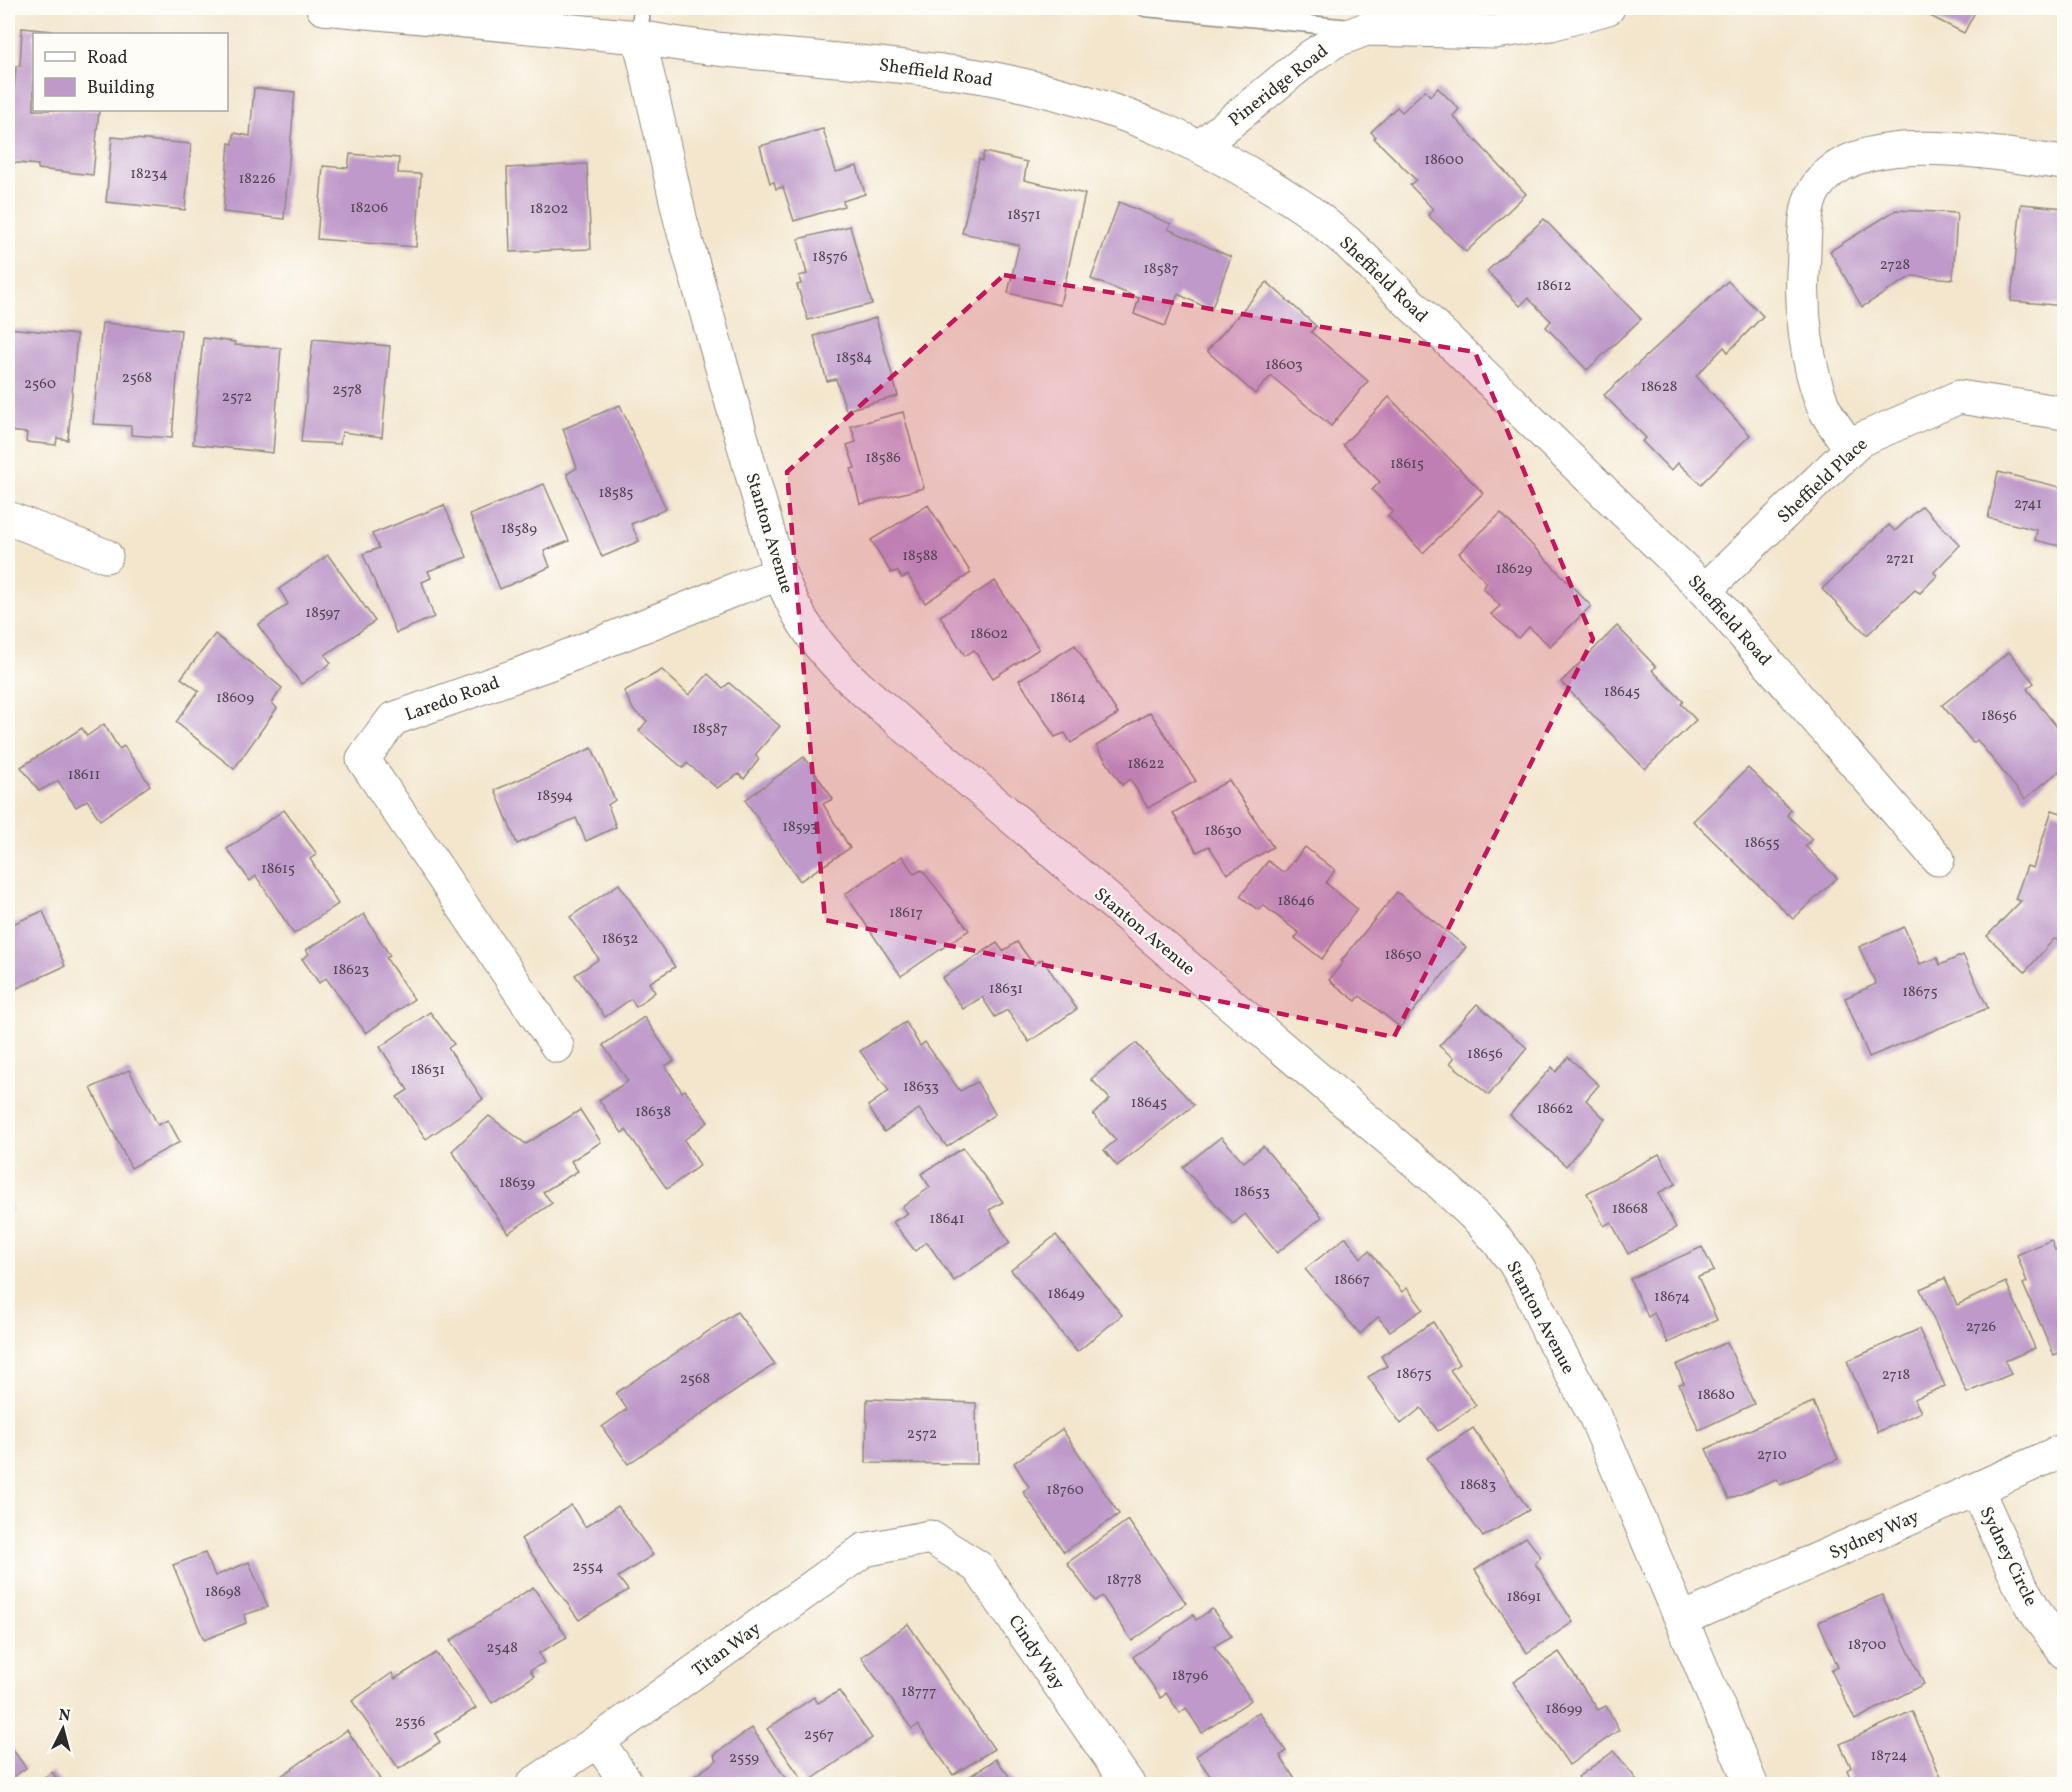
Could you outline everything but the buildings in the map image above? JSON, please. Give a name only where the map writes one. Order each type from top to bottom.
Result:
[{"type":"street","name":"Sheffield Road","points":[[324,8],[641,22],[682,46],[878,64],[1016,83],[1121,113],[1164,129],[1201,147],[1263,181],[1302,207],[1347,242],[1706,590],[1938,859]]},
{"type":"street","name":"Pineridge Road","points":[[1201,147],[1310,57],[1335,41],[1366,29],[1495,32],[1551,24],[1608,8]]},
{"type":"street","name":"Stanton Avenue","points":[[641,22],[681,222],[780,574],[801,621],[834,663],[858,686],[1438,1181],[1497,1240],[1514,1262],[1529,1288],[1549,1333],[1595,1416],[1683,1619],[1751,1785]]},
{"type":"street","points":[[1851,449],[1822,405],[1810,363],[1802,294],[1806,217],[1813,190],[1830,169],[1869,153],[1893,148],[1954,149],[2064,163]]},
{"type":"street","name":"Sheffield Place","points":[[1706,590],[1860,440],[1959,398],[2064,413]]},
{"type":"street","points":[[8,518],[106,556]]},
{"type":"street","name":"Laredo Road","points":[[557,1046],[363,759],[393,719],[548,663],[780,574]]},
{"type":"street","name":"Sydney Way","points":[[1683,1619],[2064,1450]]},
{"type":"street","name":"Sydney Circle","points":[[1977,1489],[2018,1581],[2040,1619],[2064,1652]]},
{"type":"street","name":"Titan Way","points":[[533,1785],[864,1550],[930,1537]]},
{"type":"street","name":"Cindy Way","points":[[930,1537],[978,1566],[1128,1785]]},
{"type":"street","points":[[598,1741],[627,1785]]},
{"type":"lane","points":[[1145,8],[1366,29]]},
{"type":"highlighted area","points":[[1004,275],[1475,352],[1593,639],[1394,1037],[825,920],[787,472]]}]
